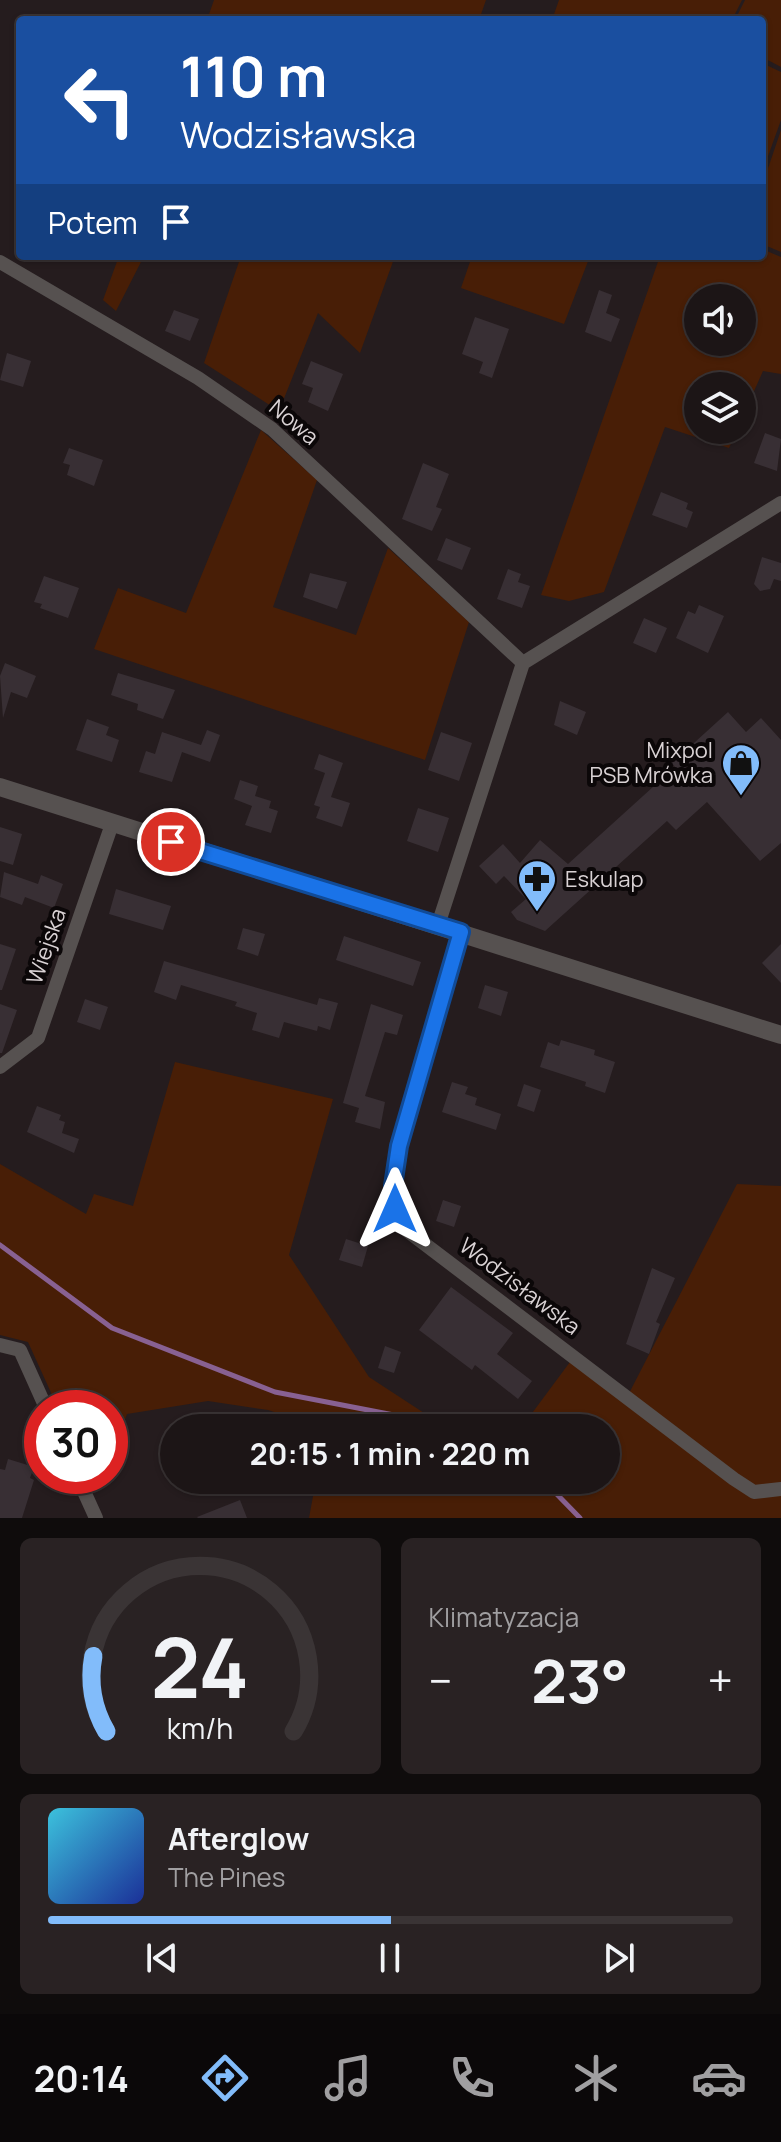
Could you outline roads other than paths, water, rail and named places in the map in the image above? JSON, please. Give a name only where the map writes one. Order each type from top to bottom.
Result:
[{"type":"street","name":"Nowa","points":[[0,262],[198,378],[272,429],[523,663]]},
{"type":"street","points":[[438,925],[523,663],[781,503]]},
{"type":"street","points":[[0,787],[781,1035]]},
{"type":"street","name":"Wiejska","points":[[0,1067],[38,1038],[112,824]]},
{"type":"street","name":"Wodzisławska","points":[[461,932],[399,1146],[393,1186],[395,1209],[405,1229],[734,1479],[754,1492],[781,1489]]},
{"type":"street","points":[[0,1345],[20,1350],[38,1390]]},
{"type":"street","points":[[85,1494],[96,1518]]},
{"type":"waterway","points":[[0,1245],[112,1328],[275,1392],[389,1414]]},
{"type":"waterway","points":[[557,1494],[580,1518]]},
{"type":"place","name":"Mixpol PSB Mrówka","points":[[741,797]]},
{"type":"place","name":"Eskulap","points":[[537,913]]}]
